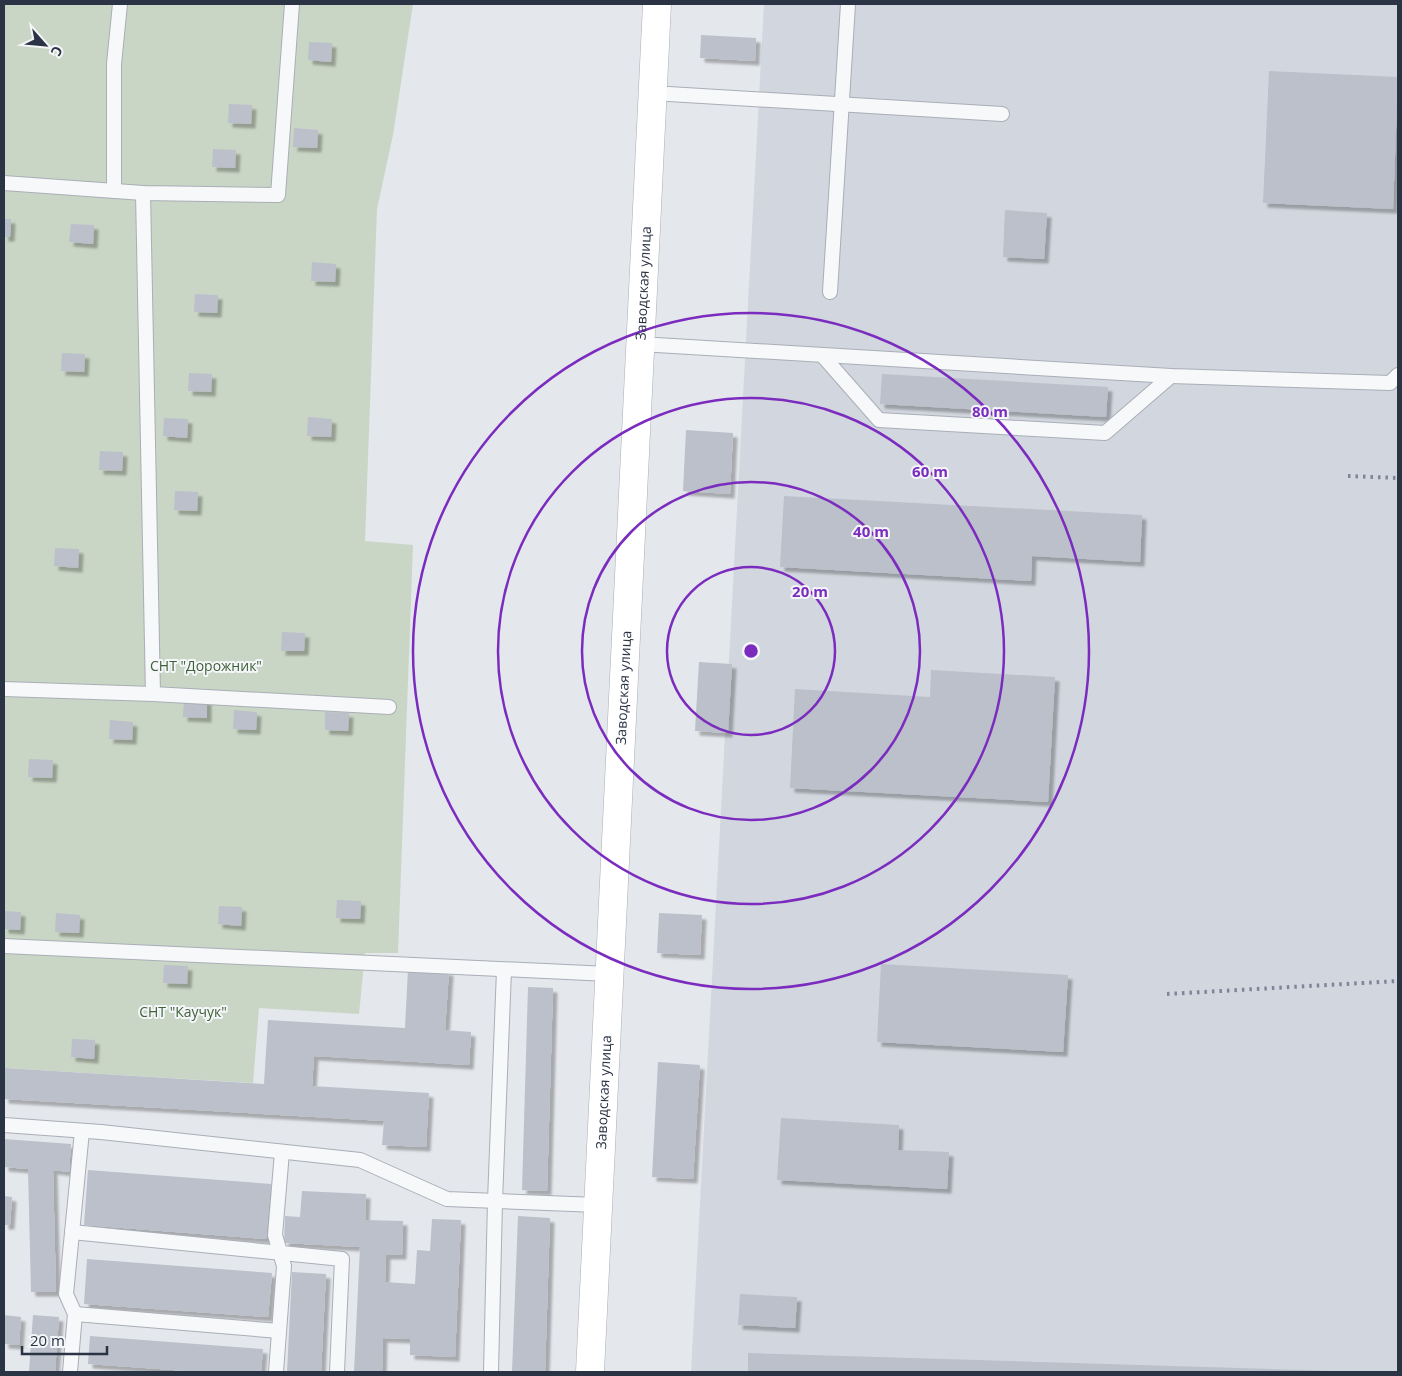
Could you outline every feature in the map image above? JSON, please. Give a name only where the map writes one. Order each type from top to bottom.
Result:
[{"type":"main road","name":"Заводская улица","points":[[590,1372],[657,4]]},
{"type":"lane","points":[[114,191],[114,64],[120,4]]},
{"type":"lane","points":[[4,183],[143,193],[278,196],[292,4]]},
{"type":"lane","points":[[830,292],[848,4]]},
{"type":"lane","points":[[652,93],[1002,114]]},
{"type":"lane","points":[[143,193],[153,694]]},
{"type":"lane","points":[[640,344],[1171,376],[1390,383],[1398,375]]},
{"type":"lane","points":[[822,355],[879,420],[1105,433],[1171,376]]},
{"type":"lane","points":[[4,689],[153,694],[388,707]]},
{"type":"lane","points":[[4,946],[609,974]]},
{"type":"lane","points":[[491,1372],[495,1201],[504,970]]},
{"type":"lane","points":[[4,1125],[82,1131],[360,1160],[447,1199],[598,1205]]},
{"type":"lane","points":[[70,1372],[75,1314],[66,1294],[82,1131]]},
{"type":"lane","points":[[276,1372],[284,1266],[275,1235],[282,1152]]},
{"type":"lane","points":[[72,1232],[342,1259],[337,1372]]},
{"type":"lane","points":[[75,1314],[279,1331]]},
{"type":"shaded area","points":[[764,4],[1398,4],[1398,1372],[691,1372]]},
{"type":"green space","name":"СНТ \"Дорожник\"","points":[[4,4],[413,4],[393,135],[377,209],[365,541],[413,545],[398,953],[365,953],[359,1014],[259,1008],[253,1083],[4,1068]]},
{"type":"building","points":[[701,35],[756,38],[755,61],[700,58]]},
{"type":"building","points":[[309,42],[332,43],[331,62],[308,60]]},
{"type":"building","points":[[1269,71],[1398,77],[1393,209],[1263,203]]},
{"type":"building","points":[[229,104],[252,105],[251,124],[228,123]]},
{"type":"building","points":[[294,128],[318,130],[317,148],[293,147]]},
{"type":"building","points":[[213,149],[236,150],[235,168],[212,167]]},
{"type":"building","points":[[1005,210],[1047,213],[1044,259],[1003,257]]},
{"type":"building","points":[[4,219],[11,219],[10,237],[4,237]]},
{"type":"building","points":[[71,224],[94,225],[93,244],[69,242]]},
{"type":"building","points":[[312,262],[336,264],[335,282],[311,281]]},
{"type":"building","points":[[195,294],[218,295],[217,313],[194,312]]},
{"type":"building","points":[[62,353],[85,354],[84,372],[61,371]]},
{"type":"building","points":[[189,373],[212,374],[211,392],[188,391]]},
{"type":"building","points":[[882,374],[1108,387],[1106,417],[880,404]]},
{"type":"building","points":[[308,417],[332,419],[331,437],[307,436]]},
{"type":"building","points":[[164,418],[188,419],[187,438],[163,436]]},
{"type":"building","points":[[686,430],[733,433],[730,494],[683,491]]},
{"type":"building","points":[[100,451],[123,452],[122,471],[99,470]]},
{"type":"building","points":[[175,491],[198,492],[197,511],[174,510]]},
{"type":"building","points":[[784,496],[1142,515],[1140,562],[1032,556],[1031,581],[780,567]]},
{"type":"building","points":[[55,548],[79,549],[78,568],[54,566]]},
{"type":"building","points":[[282,632],[305,633],[304,651],[281,651]]},
{"type":"building","points":[[699,662],[732,664],[728,733],[695,731]]},
{"type":"building","points":[[931,670],[1055,677],[1048,802],[790,788],[795,689],[930,697]]},
{"type":"building","points":[[184,699],[207,700],[207,718],[183,717]]},
{"type":"building","points":[[234,710],[257,712],[256,730],[233,729]]},
{"type":"building","points":[[325,712],[349,713],[348,731],[325,730]]},
{"type":"building","points":[[110,720],[133,722],[132,740],[109,739]]},
{"type":"building","points":[[29,759],[53,760],[52,778],[28,777]]},
{"type":"building","points":[[337,900],[361,901],[360,919],[336,918]]},
{"type":"building","points":[[219,906],[242,907],[241,926],[218,924]]},
{"type":"building","points":[[4,911],[21,912],[20,930],[4,929]]},
{"type":"building","points":[[56,913],[80,915],[79,933],[55,932]]},
{"type":"building","points":[[659,913],[702,915],[700,955],[657,953]]},
{"type":"building","points":[[881,964],[1068,975],[1063,1052],[877,1042]]},
{"type":"building","points":[[164,965],[188,966],[187,984],[163,983]]},
{"type":"building","points":[[408,969],[449,971],[445,1030],[471,1032],[469,1065],[314,1056],[312,1086],[429,1093],[426,1147],[382,1145],[384,1121],[4,1099],[4,1068],[264,1084],[268,1020],[405,1028]]},
{"type":"building","points":[[528,987],[553,988],[547,1191],[522,1190]]},
{"type":"building","points":[[72,1039],[95,1040],[94,1059],[71,1057]]},
{"type":"building","points":[[658,1062],[700,1065],[693,1179],[652,1177]]},
{"type":"building","points":[[781,1118],[899,1125],[898,1150],[949,1152],[947,1189],[777,1180]]},
{"type":"building","points":[[4,1139],[71,1144],[69,1172],[53,1170],[56,1292],[31,1292],[28,1169],[4,1167]]},
{"type":"building","points":[[88,1170],[271,1184],[266,1239],[84,1225]]},
{"type":"building","points":[[302,1191],[366,1194],[365,1220],[403,1221],[402,1255],[386,1255],[385,1282],[415,1284],[417,1250],[430,1251],[432,1219],[461,1220],[455,1357],[410,1355],[410,1339],[383,1338],[382,1372],[354,1372],[360,1247],[284,1243],[285,1216],[300,1217]]},
{"type":"building","points":[[4,1196],[12,1197],[10,1225],[4,1225]]},
{"type":"building","points":[[518,1216],[550,1218],[545,1372],[512,1372]]},
{"type":"building","points":[[87,1259],[272,1273],[268,1317],[84,1304]]},
{"type":"building","points":[[292,1272],[326,1274],[321,1372],[287,1372]]},
{"type":"building","points":[[740,1294],[797,1297],[795,1328],[738,1325]]},
{"type":"building","points":[[4,1315],[21,1317],[19,1345],[4,1344]]},
{"type":"building","points":[[33,1315],[59,1317],[55,1372],[29,1372]]},
{"type":"building","points":[[90,1336],[263,1349],[261,1372],[202,1372],[88,1364]]},
{"type":"building","points":[[748,1353],[1334,1371],[1334,1372],[748,1372]]},
{"type":"railway","points":[[1348,476],[1398,478]]},
{"type":"railway","points":[[1167,994],[1398,981]]},
{"type":"park label","name":"СНТ \"Каучук\"","points":[[183,1012]]}]
